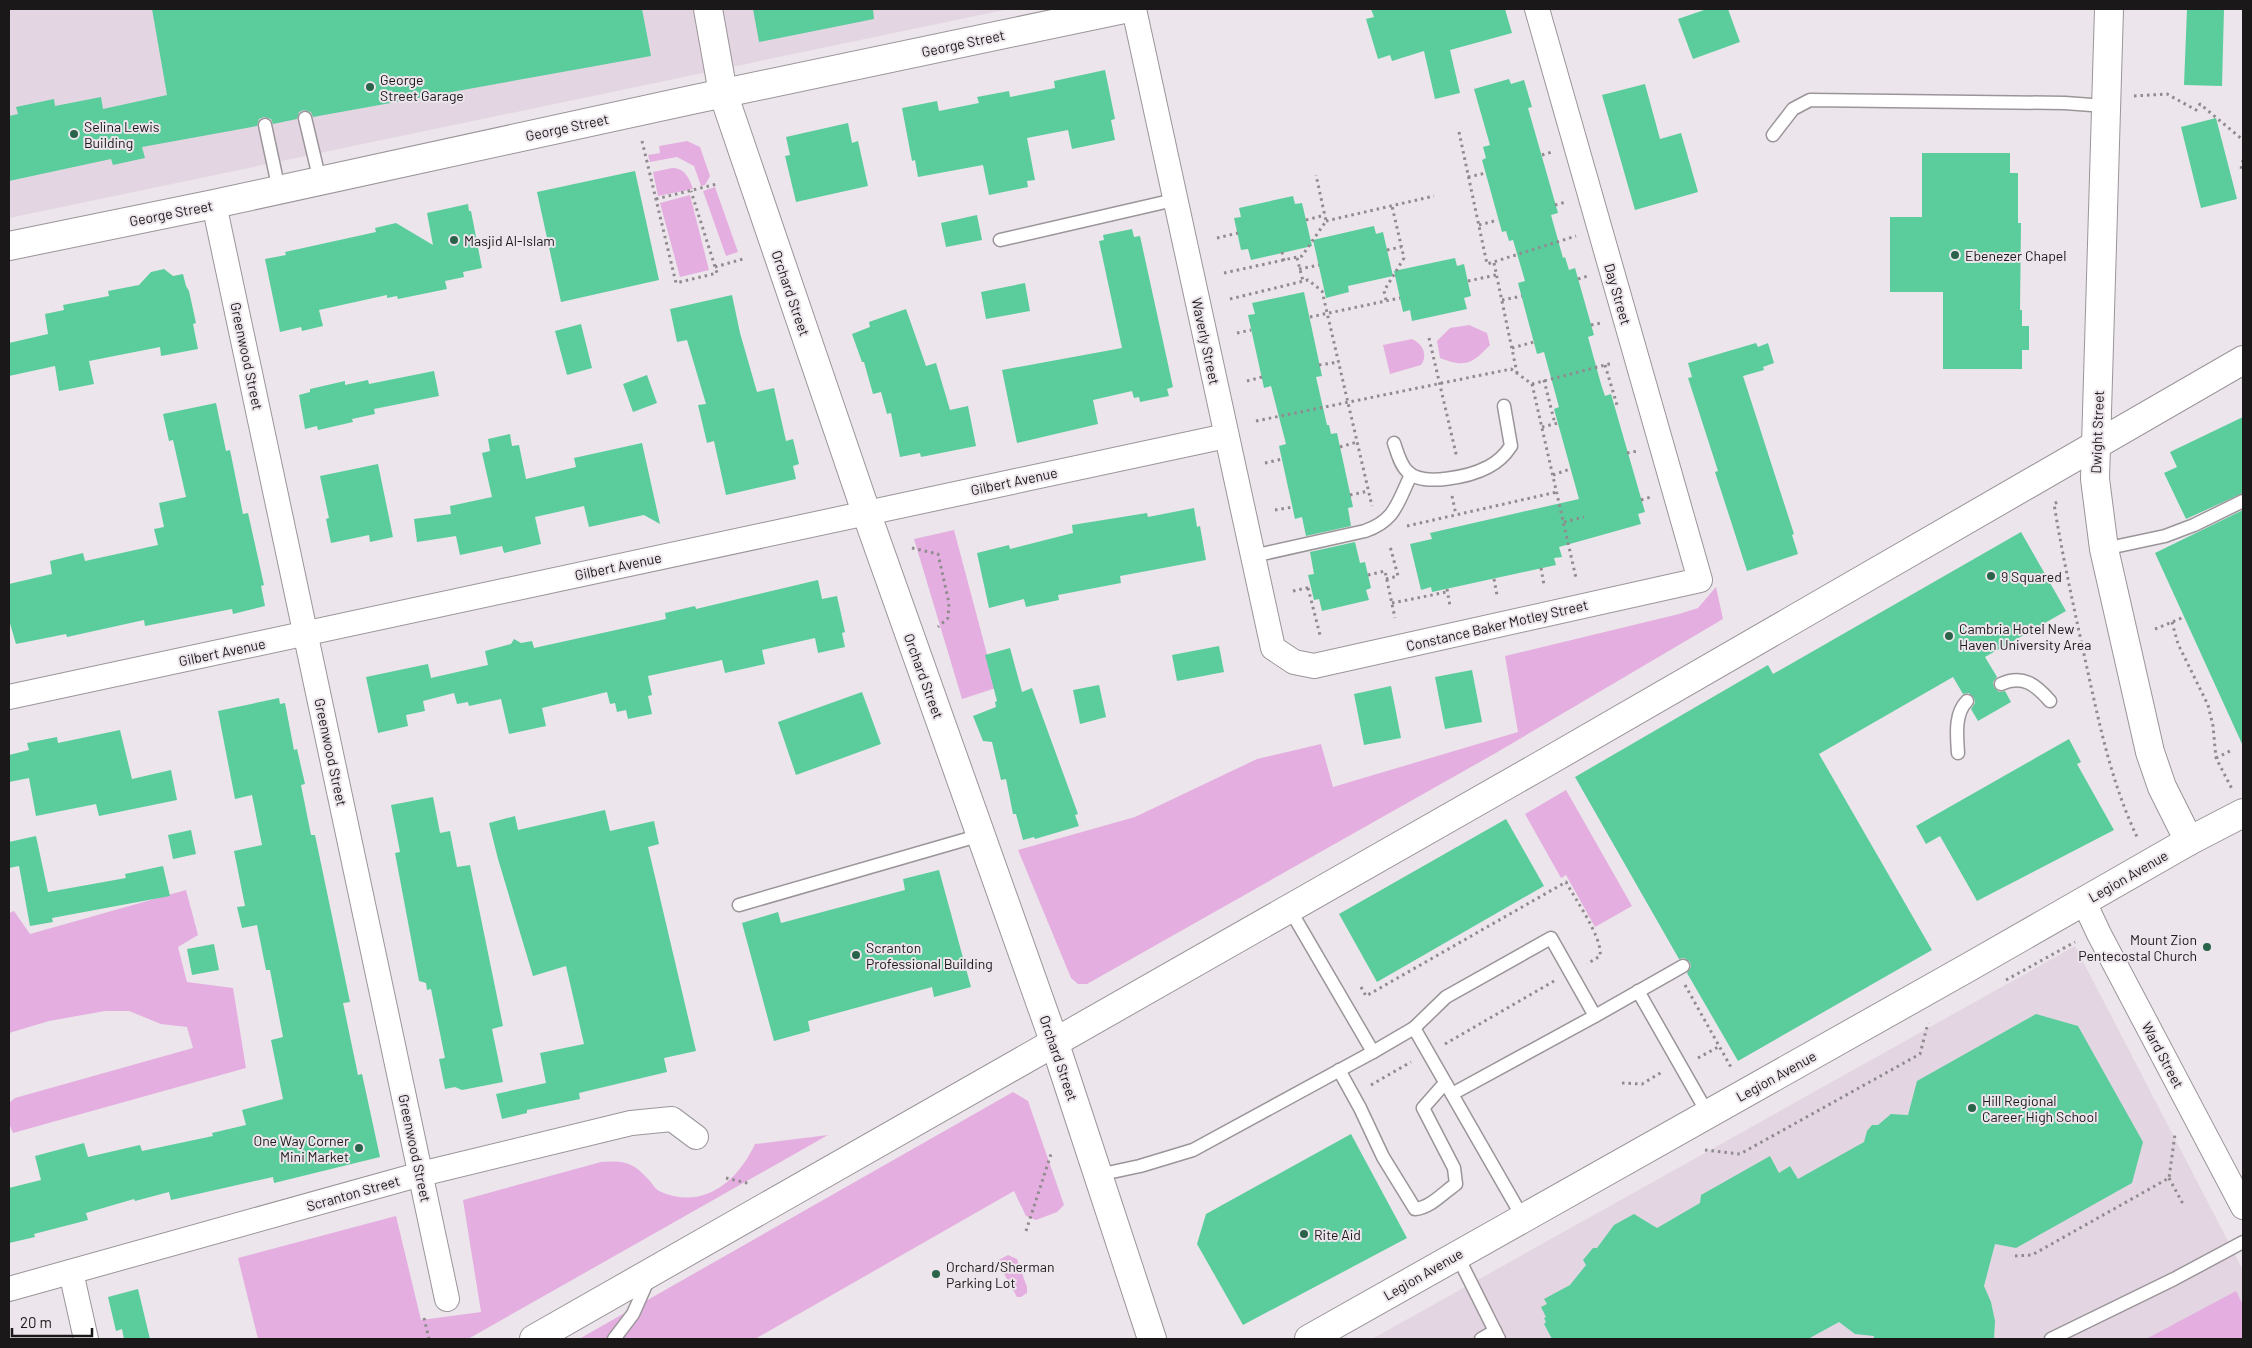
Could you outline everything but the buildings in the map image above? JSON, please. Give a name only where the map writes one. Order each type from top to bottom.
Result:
[{"type":"main road","name":"Orchard Street","points":[[708,9],[724,93],[866,512],[1054,1041],[1152,1339]]},
{"type":"main road","name":"George Street","points":[[9,246],[214,204],[724,93],[1056,16],[1124,9]]},
{"type":"main road","name":"Dwight Street","points":[[2109,9],[2095,479],[2104,549],[2155,771],[2189,841]]},
{"type":"main road","points":[[534,1339],[1054,1041],[1545,763],[2243,360]]},
{"type":"main road","name":"Legion Avenue","points":[[1309,1339],[2084,902],[2189,841],[2238,801]]},
{"type":"street","name":"Waverly Street","points":[[1134,9],[1174,200],[1273,648],[1294,662]]},
{"type":"street","name":"Day Street","points":[[1536,9],[1700,580]]},
{"type":"street","name":"Greenwood Street","points":[[214,204],[447,1299]]},
{"type":"street","name":"Gilbert Avenue","points":[[9,697],[1226,436]]},
{"type":"street","name":"Constance Baker Motley Street","points":[[1294,662],[1314,666],[1700,580]]},
{"type":"street","name":"Ward Street","points":[[2084,902],[2243,1206]]},
{"type":"street","name":"Scranton Street","points":[[9,1289],[421,1174],[631,1123],[672,1119],[696,1137]]},
{"type":"street","points":[[71,1272],[86,1339]]},
{"type":"lane","points":[[1773,135],[1793,110],[1810,100],[2106,106]]},
{"type":"lane","points":[[305,118],[320,181]]},
{"type":"lane","points":[[265,125],[279,190]]},
{"type":"lane","points":[[1000,240],[1174,200]]},
{"type":"lane","points":[[1394,443],[1403,466],[1411,475],[1438,480],[1461,476],[1489,467],[1506,454],[1511,446],[1504,406]]},
{"type":"lane","points":[[1253,556],[1380,526],[1390,517],[1411,475]]},
{"type":"lane","points":[[2104,549],[2165,536],[2194,525],[2243,501]]},
{"type":"lane","points":[[2001,684],[2015,679],[2023,680],[2033,684],[2050,701]]},
{"type":"lane","points":[[1958,753],[1958,718],[1963,706],[1967,702]]},
{"type":"lane","points":[[739,905],[981,835]]},
{"type":"lane","points":[[1289,908],[1373,1052]]},
{"type":"lane","points":[[1098,1175],[1134,1168],[1193,1150],[1414,1028],[1446,997],[1550,938],[1595,1016]]},
{"type":"lane","points":[[1452,1094],[1680,968]]},
{"type":"lane","points":[[1638,991],[1708,1114]]},
{"type":"lane","points":[[1414,1028],[1523,1218]]},
{"type":"lane","points":[[1339,1070],[1360,1108],[1383,1157],[1415,1209],[1422,1209],[1456,1184],[1454,1168],[1423,1108],[1445,1083]]},
{"type":"lane","points":[[2051,1339],[2174,1279],[2243,1242]]},
{"type":"lane","points":[[1457,1255],[1497,1335],[1481,1339]]},
{"type":"lane","points":[[614,1339],[633,1314],[653,1272]]},
{"type":"path","points":[[2134,96],[2167,94],[2196,110],[2200,104],[2243,140]]},
{"type":"path","points":[[1459,132],[1487,264],[1582,234]]},
{"type":"path","points":[[642,141],[676,283],[716,273],[692,191]]},
{"type":"path","points":[[2243,160],[2241,169],[2243,168]]},
{"type":"path","points":[[1468,177],[1486,173]]},
{"type":"path","points":[[1316,175],[1326,221]]},
{"type":"path","points":[[656,199],[717,184]]},
{"type":"path","points":[[1224,273],[1302,256],[1326,221],[1434,196]]},
{"type":"path","points":[[1386,300],[1384,291],[1404,258],[1392,206]]},
{"type":"path","points":[[1306,220],[1325,215]]},
{"type":"path","points":[[1479,225],[1498,220]]},
{"type":"path","points":[[1217,238],[1238,233]]},
{"type":"path","points":[[1387,250],[1401,247]]},
{"type":"path","points":[[1282,252],[1284,260]]},
{"type":"path","points":[[1297,258],[1303,281]]},
{"type":"path","points":[[715,267],[743,259]]},
{"type":"path","points":[[1494,262],[1517,374]]},
{"type":"path","points":[[1299,269],[1319,265]]},
{"type":"path","points":[[1468,281],[1496,275]]},
{"type":"path","points":[[1230,299],[1308,280],[1322,291],[1375,518],[1380,526],[1402,528],[1557,492]]},
{"type":"path","points":[[1502,300],[1522,296]]},
{"type":"path","points":[[1310,317],[1400,298]]},
{"type":"path","points":[[1237,333],[1251,330]]},
{"type":"path","points":[[1429,338],[1461,476]]},
{"type":"path","points":[[1512,348],[1534,342]]},
{"type":"path","points":[[1532,384],[1618,361]]},
{"type":"path","points":[[1319,365],[1338,362]]},
{"type":"path","points":[[1605,365],[1617,405]]},
{"type":"path","points":[[1256,421],[1511,369],[1532,384],[1576,578]]},
{"type":"path","points":[[1247,381],[1262,377]]},
{"type":"path","points":[[1542,428],[1556,423],[1544,380]]},
{"type":"path","points":[[1340,447],[1357,442]]},
{"type":"path","points":[[1265,463],[1282,460]]},
{"type":"path","points":[[1553,474],[1570,470]]},
{"type":"path","points":[[1350,495],[1369,491]]},
{"type":"path","points":[[2061,499],[2054,504],[2062,553],[2106,754],[2116,789],[2138,840],[2144,836]]},
{"type":"path","points":[[1275,510],[1292,506]]},
{"type":"path","points":[[1564,522],[1584,517]]},
{"type":"path","points":[[1386,579],[1398,576],[1390,546]]},
{"type":"path","points":[[912,548],[938,554],[950,603],[948,618],[938,627]]},
{"type":"path","points":[[1541,568],[1544,585]]},
{"type":"path","points":[[1368,575],[1385,571],[1395,618]]},
{"type":"path","points":[[1494,579],[1497,595]]},
{"type":"path","points":[[1293,591],[1309,587],[1320,635]]},
{"type":"path","points":[[1392,604],[1447,591],[1450,606]]},
{"type":"path","points":[[2155,629],[2184,617]]},
{"type":"path","points":[[2172,622],[2180,650],[2208,705],[2213,726],[2216,758],[2238,801]]},
{"type":"path","points":[[2216,758],[2232,750]]},
{"type":"path","points":[[2002,982],[2076,941],[2081,950]]},
{"type":"path","points":[[1680,968],[1733,1070]]},
{"type":"path","points":[[1699,1153],[1707,1148],[1740,1154],[1920,1054],[1927,1024],[1935,1019]]},
{"type":"path","points":[[2175,1133],[2169,1178],[2183,1204]]},
{"type":"path","points":[[1026,1231],[1051,1154]]},
{"type":"path","points":[[726,1178],[752,1184]]},
{"type":"path","points":[[2015,1256],[2032,1255],[2169,1178]]},
{"type":"path","points":[[424,1318],[429,1339]]},
{"type":"shaded area","points":[[9,9],[1009,9],[9,218]]},
{"type":"shaded area","points":[[687,141],[700,147],[710,176],[705,185],[701,186],[694,166],[677,157],[650,162],[648,155],[660,153],[659,146]]},
{"type":"shaded area","points":[[672,168],[683,172],[693,189],[658,196],[653,172]]},
{"type":"shaded area","points":[[715,187],[738,252],[726,256],[703,191]]},
{"type":"shaded area","points":[[690,195],[709,270],[680,277],[660,203]]},
{"type":"shaded area","points":[[1469,325],[1487,333],[1490,345],[1468,362],[1456,363],[1440,358],[1437,341],[1450,328]]},
{"type":"shaded area","points":[[1412,339],[1422,347],[1424,357],[1421,365],[1390,374],[1383,345]]},
{"type":"shaded area","points":[[954,530],[996,688],[962,699],[914,539]]},
{"type":"shaded area","points":[[1716,587],[1723,619],[1494,754],[1087,984],[1078,984],[1071,978],[1018,850],[1135,817],[1257,759],[1321,744],[1333,787],[1518,732],[1505,656],[1698,608]]},
{"type":"shaded area","points":[[1566,790],[1632,906],[1595,927],[1566,875],[1561,878],[1525,814]]},
{"type":"shaded area","points":[[186,890],[198,935],[178,947],[187,982],[233,988],[246,1068],[13,1133],[9,1123],[9,1103],[15,1098],[193,1048],[187,1027],[161,1024],[129,1011],[105,1011],[49,1021],[9,1033],[9,913],[14,911],[30,934]]},
{"type":"shaded area","name":"Hill Regional Career High School","points":[[2075,946],[2243,1270],[2243,1339],[1372,1339]]},
{"type":"shaded area","points":[[1013,1092],[1028,1101],[1064,1205],[1057,1212],[1036,1220],[1026,1216],[1014,1191],[755,1339],[579,1339]]},
{"type":"shaded area","points":[[828,1135],[468,1339],[258,1339],[238,1258],[396,1216],[421,1320],[481,1312],[463,1200],[609,1161],[622,1162],[638,1169],[659,1191],[675,1196],[690,1197],[704,1195],[717,1189],[739,1170],[755,1144]]},
{"type":"shaded area","points":[[1008,1255],[1017,1259],[1027,1287],[1027,1293],[1021,1297],[1017,1297],[997,1261]]},
{"type":"shaded area","points":[[2236,1291],[2243,1305],[2243,1339],[2146,1339]]},
{"type":"place","name":"George Street Garage","points":[[370,87]]},
{"type":"place","name":"Selina Lewis Building","points":[[74,134]]},
{"type":"place","name":"Masjid Al-Islam","points":[[454,240]]},
{"type":"place","name":"Ebenezer Chapel","points":[[1955,255]]},
{"type":"place","name":"9 Squared","points":[[1991,576]]},
{"type":"place","name":"Cambria Hotel New Haven University Area","points":[[1949,636]]},
{"type":"place","name":"Mount Zion Pentecostal Church","points":[[2207,947]]},
{"type":"place","name":"Scranton Professional Building","points":[[856,955]]},
{"type":"place","name":"Hill Regional Career High School","points":[[1972,1108]]},
{"type":"place","name":"One Way Corner Mini Market","points":[[359,1148]]},
{"type":"place","name":"Rite Aid","points":[[1304,1234]]},
{"type":"place","name":"Orchard/Sherman Parking Lot","points":[[936,1274]]}]
